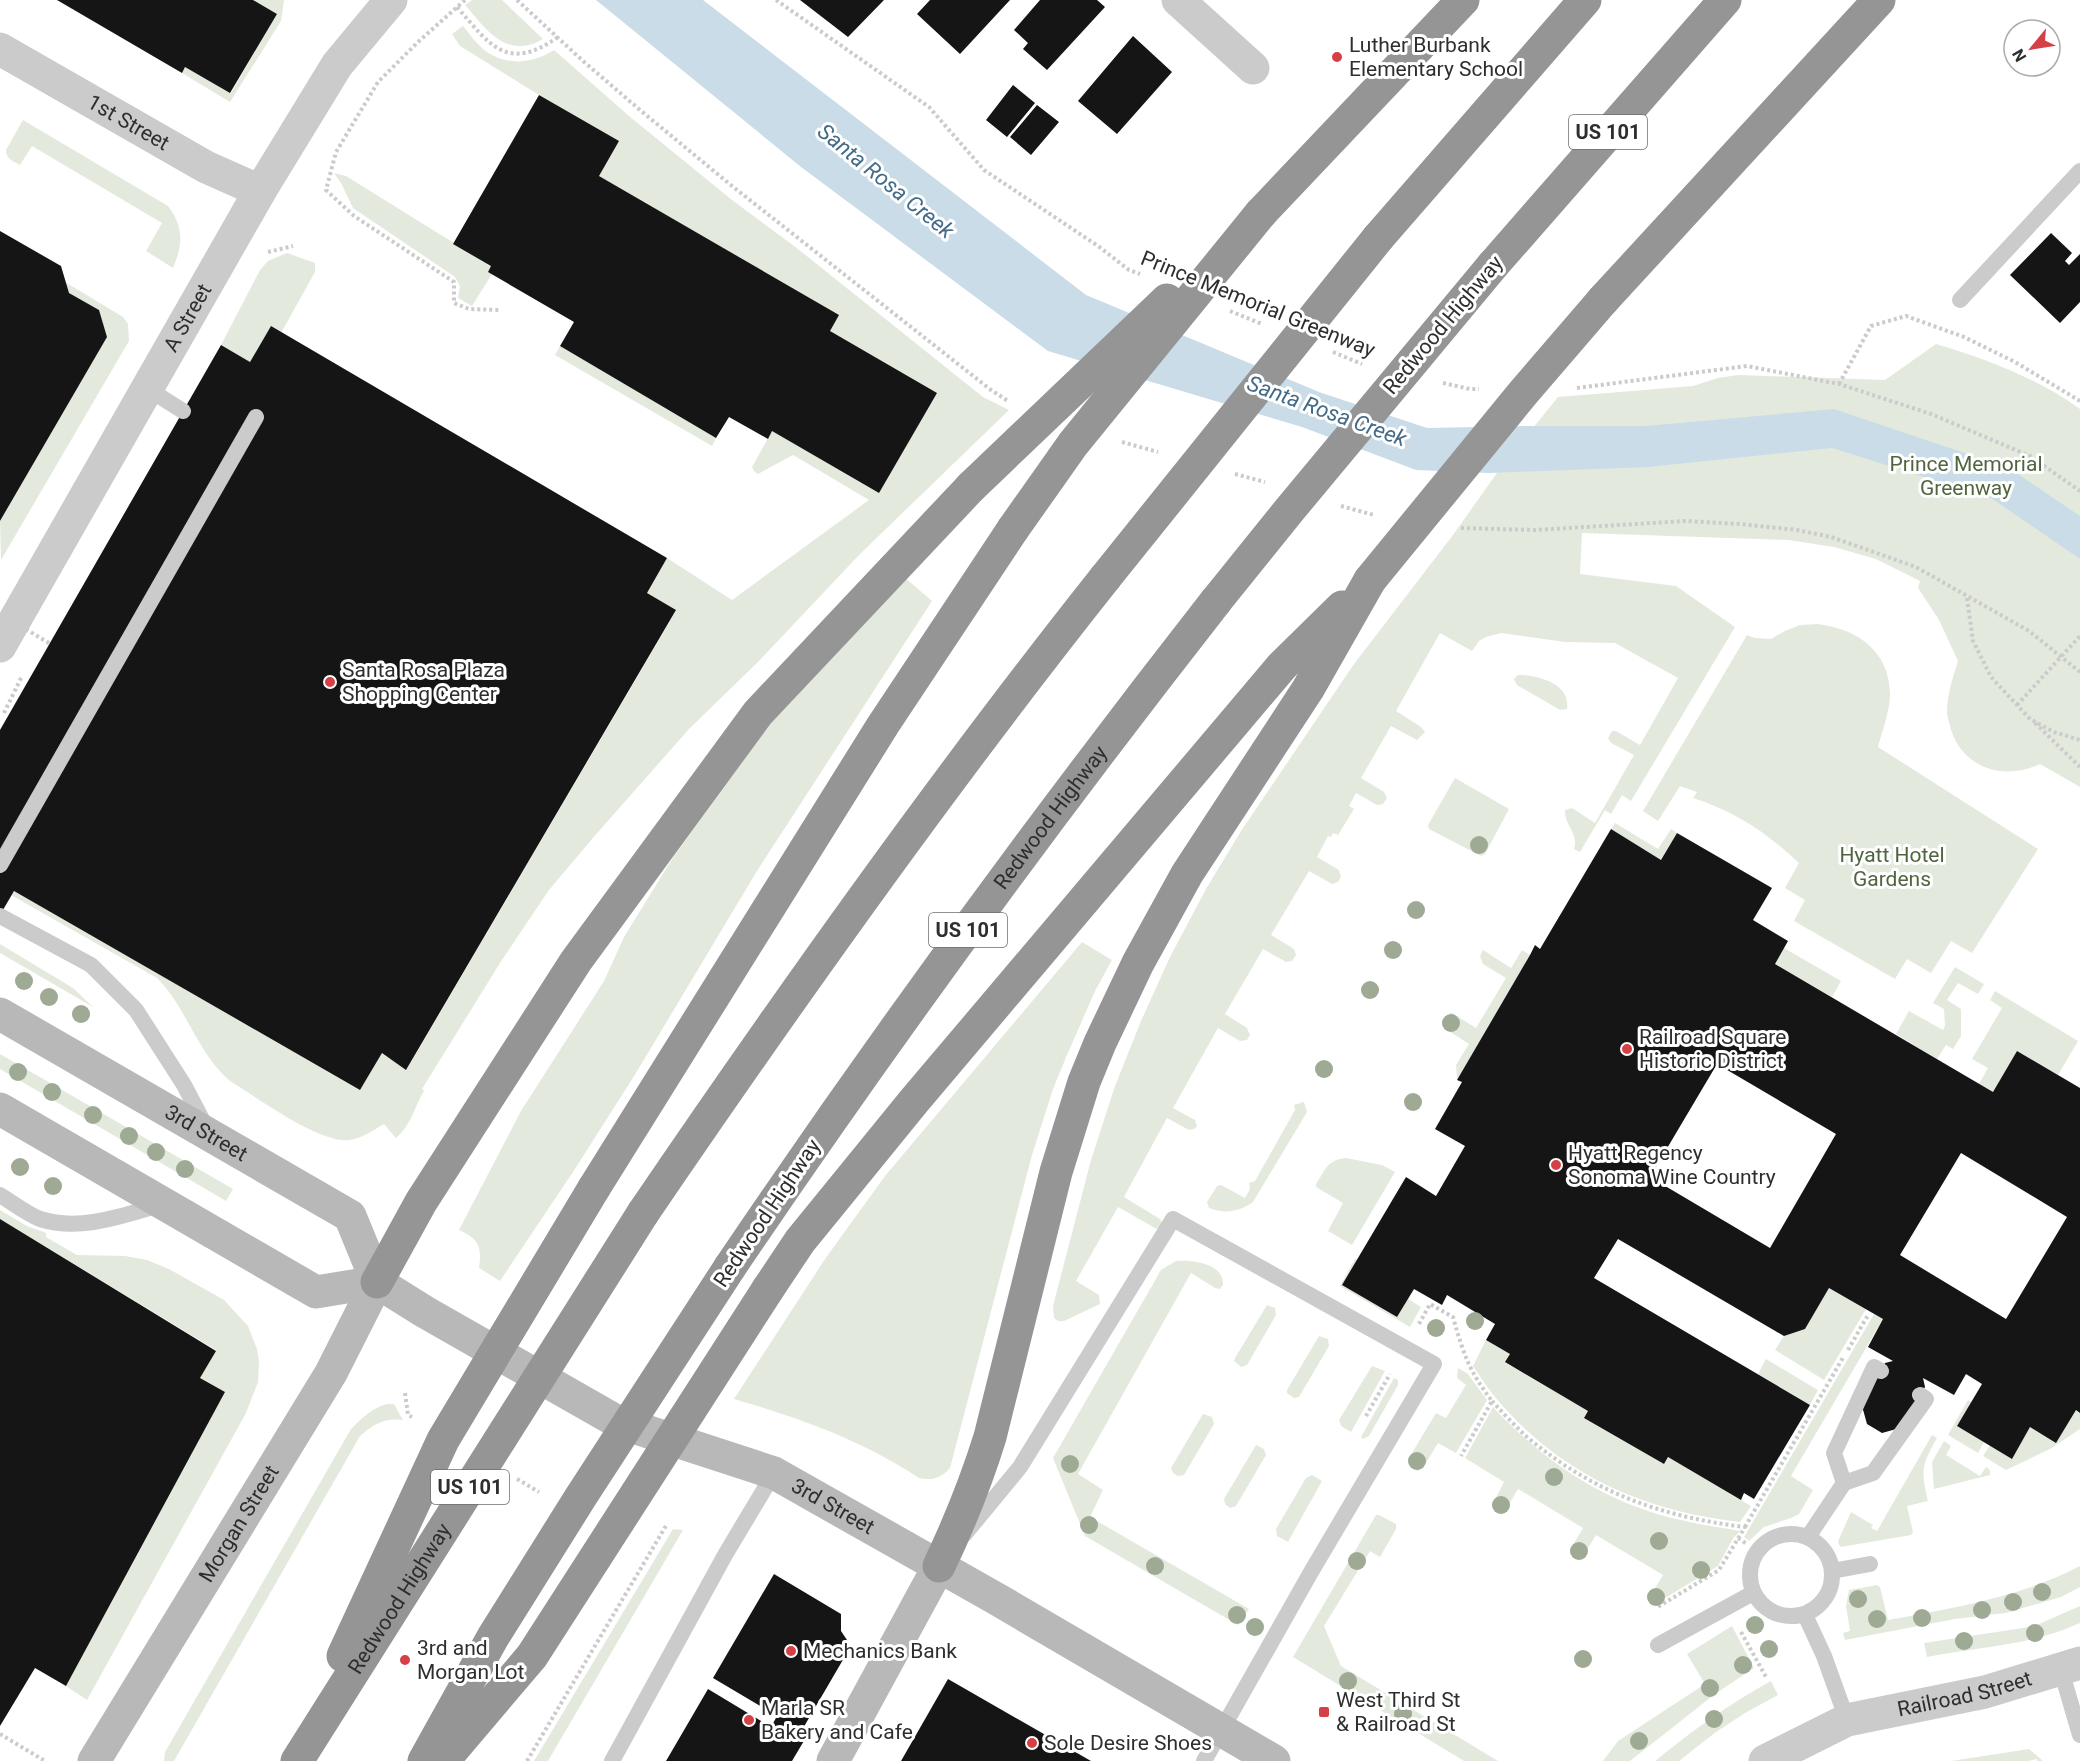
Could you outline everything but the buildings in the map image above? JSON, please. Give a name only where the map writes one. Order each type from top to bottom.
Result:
[{"type":"highway","points":[[377,1282],[421,1202],[576,961],[758,713],[971,488],[1139,326],[1261,213],[1463,0]]},
{"type":"highway","name":"Redwood Highway","points":[[295,1761],[643,1213],[873,884],[1026,677],[1104,578],[1378,238],[1585,0]]},
{"type":"highway","name":"Redwood Highway","points":[[424,1761],[493,1637],[730,1267],[824,1129],[1046,822],[1290,508],[1493,265],[1725,0]]},
{"type":"highway","points":[[442,1761],[531,1656],[800,1241],[914,1101],[1274,675],[1370,580],[1523,393],[1604,300],[1879,0]]},
{"type":"highway","points":[[295,1761],[443,1440],[594,1188],[883,725],[1013,530],[1086,427],[1261,213]]},
{"type":"highway","points":[[939,1566],[967,1506],[979,1473],[1056,1172],[1084,1082],[1100,1043],[1133,974],[1187,874],[1308,689],[1370,580]]},
{"type":"main road","name":"3rd Street","points":[[0,1014],[350,1216],[377,1282],[425,1312],[618,1422],[774,1473],[1274,1761]]},
{"type":"main road","points":[[0,1109],[316,1292],[377,1282]]},
{"type":"main road","name":"Morgan Street","points":[[94,1761],[331,1373],[377,1282]]},
{"type":"main road","points":[[833,1761],[939,1566]]},
{"type":"street","name":"A Street","points":[[0,646],[260,191],[337,64],[391,0]]},
{"type":"street","points":[[1178,0],[1252,68]]},
{"type":"street","name":"1st Street","points":[[0,50],[206,167],[260,191]]},
{"type":"street","name":"Railroad Street","points":[[1765,1761],[1847,1720],[1985,1692],[2070,1666]]},
{"type":"lane","points":[[1960,300],[2080,171]]},
{"type":"lane","points":[[148,389],[183,411]]},
{"type":"lane","points":[[0,865],[256,417]]},
{"type":"lane","points":[[0,916],[91,965],[136,1010],[184,1085],[211,1135]]},
{"type":"lane","points":[[0,1195],[40,1219],[75,1224],[105,1221],[163,1204]]},
{"type":"lane","points":[[939,1566],[1020,1467],[1173,1219],[1434,1364],[1305,1582],[1204,1761]]},
{"type":"lane","points":[[1844,1483],[1834,1453],[1874,1367],[1881,1371]]},
{"type":"lane","points":[[1808,1537],[1844,1483],[1873,1473],[1926,1399],[1920,1395]]},
{"type":"lane","points":[[612,1761],[774,1473]]},
{"type":"lane","points":[[1796,1534],[1808,1537],[1824,1551],[1830,1560],[1832,1585],[1827,1598],[1805,1615],[1787,1616],[1770,1611],[1753,1593],[1750,1568],[1754,1556],[1762,1546],[1783,1535],[1796,1534]]},
{"type":"lane","points":[[1832,1571],[1870,1564]]},
{"type":"lane","points":[[1658,1645],[1753,1593]]},
{"type":"lane","points":[[1805,1615],[1824,1656],[1847,1720]]},
{"type":"lane","points":[[2070,1666],[2080,1735]]},
{"type":"path","points":[[465,0],[378,82],[336,152],[326,190],[354,216],[454,282],[454,303],[469,309],[499,310]]},
{"type":"path","name":"Prince Memorial Greenway","points":[[776,0],[929,107],[984,170],[1098,246],[1129,270],[1151,279]]},
{"type":"path","points":[[457,7],[491,44],[505,52],[518,55],[534,52],[558,37]]},
{"type":"path","name":"Prince Memorial Greenway","points":[[1229,310],[1273,328]]},
{"type":"path","points":[[1839,384],[1872,326],[1906,316],[1964,337],[2015,362],[2080,401]]},
{"type":"path","name":"Prince Memorial Greenway","points":[[1328,350],[1373,366]]},
{"type":"path","points":[[1571,389],[1747,366],[1839,384],[1931,414],[2030,456],[2080,490]]},
{"type":"path","points":[[1438,381],[1470,389],[1481,389]]},
{"type":"path","points":[[1966,597],[1973,640],[1991,677],[2016,705],[2080,767]]},
{"type":"path","points":[[0,614],[49,643]]},
{"type":"path","points":[[2016,705],[2080,636]]},
{"type":"path","points":[[2030,719],[2054,732],[2080,740]]},
{"type":"path","points":[[1656,1608],[1719,1570],[1868,1315]]},
{"type":"path","points":[[1361,1425],[1389,1374]]},
{"type":"path","points":[[1492,1401],[1526,1436],[1555,1458],[1608,1490],[1674,1515],[1746,1527]]},
{"type":"path","points":[[527,1761],[667,1524]]},
{"type":"path","points":[[1738,1538],[1747,1544]]},
{"type":"path","points":[[1736,1623],[1766,1677]]},
{"type":"path","points":[[0,1734],[45,1761]]},
{"type":"green space","points":[[253,0],[284,0],[281,21],[230,102],[182,73],[185,67],[231,93],[277,14]]},
{"type":"green space","points":[[472,0],[502,0],[543,39],[530,45],[518,46],[498,39],[465,5]]},
{"type":"green space","points":[[463,26],[482,48],[509,61],[527,61],[554,50],[629,116],[732,200],[798,249],[983,397],[1009,410],[860,554],[759,661],[689,729],[549,890],[500,963],[422,1089],[424,1091],[402,1132],[396,1138],[384,1124],[354,1139],[337,1139],[306,1128],[230,1081],[209,1057],[176,1003],[157,978],[11,895],[14,891],[360,1090],[382,1053],[407,1069],[676,611],[647,593],[667,558],[732,600],[869,500],[793,455],[758,474],[752,467],[772,431],[879,493],[830,331],[599,176],[618,141],[460,46],[452,34]]},
{"type":"green space","points":[[23,120],[168,206],[177,221],[180,236],[179,251],[173,268],[146,251],[162,223],[32,146],[20,165],[12,161],[6,150]]},
{"type":"green space","points":[[334,173],[346,176],[491,266],[492,274],[472,306],[458,298],[460,286],[455,277],[353,208]]},
{"type":"green space","points":[[287,253],[315,263],[315,272],[281,333],[271,326],[250,362],[221,345],[260,270],[268,261]]},
{"type":"green space","points":[[65,282],[123,317],[128,324],[129,341],[1,560],[0,521],[107,337],[99,310],[69,293]]},
{"type":"green space","name":"Prince Memorial Greenway","points":[[1936,344],[1974,356],[2029,379],[2080,409],[2080,787],[2040,764],[2027,769],[2000,771],[1987,768],[1965,754],[1951,730],[1947,714],[1949,693],[1958,661],[1939,620],[1918,588],[1920,581],[1876,559],[1834,547],[1789,540],[1582,533],[1580,574],[1676,586],[1735,627],[1631,801],[1622,795],[1611,814],[1605,810],[1580,852],[1574,849],[1575,838],[1565,810],[1572,808],[1595,823],[1634,755],[1611,743],[1608,738],[1612,731],[1640,745],[1678,678],[1615,643],[1565,642],[1501,633],[1479,641],[1472,651],[1440,633],[1396,711],[1425,732],[1417,740],[1391,726],[1361,778],[1384,792],[1387,798],[1383,804],[1377,805],[1356,793],[1349,806],[1354,809],[1338,835],[1333,833],[1331,837],[1328,836],[1317,857],[1339,870],[1341,877],[1338,882],[1332,884],[1309,871],[1271,935],[1294,949],[1296,955],[1292,961],[1286,962],[1263,949],[1225,1014],[1247,1028],[1250,1035],[1247,1040],[1240,1041],[1218,1028],[1173,1108],[1195,1120],[1197,1126],[1189,1130],[1167,1118],[1124,1197],[1160,1219],[1162,1223],[1158,1229],[1155,1228],[1118,1207],[1076,1281],[1099,1295],[1100,1304],[1064,1321],[1054,1318],[1053,1306],[1091,1160],[1115,1086],[1170,957],[1206,889],[1241,831],[1354,664],[1453,535],[1499,470],[1558,397],[1693,386],[1718,378],[1738,375],[1885,380]]},
{"type":"green space","points":[[560,346],[716,438],[712,446],[555,355]]},
{"type":"green space","points":[[904,577],[932,601],[757,871],[636,1073],[500,1281],[479,1268],[478,1244],[459,1230],[521,1111],[604,981],[624,937],[674,856],[782,708]]},
{"type":"green space","name":"Hyatt Hotel Gardens","points":[[1818,624],[1859,637],[1878,655],[1885,667],[1890,697],[1878,747],[2038,849],[1972,953],[1951,941],[1931,973],[1907,959],[1895,979],[1794,921],[1805,900],[1785,888],[1799,863],[1775,842],[1737,816],[1693,798],[1697,792],[1680,786],[1658,821],[1643,811],[1747,635],[1771,639],[1800,625]]},
{"type":"green space","points":[[1518,675],[1551,682],[1564,693],[1567,709],[1560,710],[1517,685],[1514,679]]},
{"type":"green space","points":[[1455,778],[1509,809],[1485,854],[1481,856],[1429,829],[1428,825]]},
{"type":"green space","points":[[1615,823],[1658,849],[1671,829],[1677,833],[1661,860],[1611,829]]},
{"type":"green space","points":[[1082,942],[1112,960],[1095,991],[1053,1089],[1032,1155],[950,1468],[936,1478],[919,1478],[875,1452],[830,1431],[734,1399],[825,1259],[885,1176]]},
{"type":"green space","points":[[0,944],[73,988],[93,1007],[0,953]]},
{"type":"green space","points":[[1784,948],[1841,981],[1832,997],[1775,964]]},
{"type":"green space","points":[[1483,950],[1511,968],[1522,950],[1530,955],[1457,1080],[1456,1065],[1469,1044],[1442,1025],[1452,1013],[1476,1028],[1506,978],[1483,964],[1480,956]]},
{"type":"green space","points":[[1955,967],[1984,984],[1978,994],[1958,983],[1947,1000],[1961,1009],[1961,1036],[1953,1049],[1946,1045],[1937,1059],[1896,1034],[1909,1011],[1943,1030],[1945,1026],[1944,1009],[1933,1003]]},
{"type":"green space","points":[[1995,991],[2078,1041],[2058,1075],[2017,1051],[1993,1092],[1979,1084],[1988,1068],[1972,1059],[2002,1008],[1990,1000]]},
{"type":"green space","points":[[0,1054],[233,1189],[226,1201],[0,1069]]},
{"type":"green space","points":[[1304,1102],[1307,1112],[1253,1202],[1232,1211],[1209,1208],[1207,1202],[1217,1186],[1221,1185],[1245,1198],[1250,1189],[1249,1183],[1255,1181],[1295,1110],[1294,1105]]},
{"type":"green space","points":[[1346,1158],[1382,1165],[1395,1172],[1352,1245],[1328,1231],[1343,1203],[1316,1187],[1331,1163]]},
{"type":"green space","points":[[0,1210],[27,1226],[46,1233],[46,1237],[77,1255],[125,1256],[147,1260],[169,1269],[224,1300],[248,1326],[257,1349],[258,1382],[246,1413],[87,1700],[66,1686],[225,1392],[200,1378],[216,1350],[0,1219]]},
{"type":"green space","points":[[1355,1259],[1358,1260],[1343,1285],[1397,1317],[1408,1299],[1421,1307],[1410,1327],[1340,1286]]},
{"type":"green space","points":[[1176,1261],[1198,1262],[1213,1267],[1222,1278],[1223,1285],[1220,1289],[1215,1288],[1191,1273],[1078,1474],[1103,1490],[1090,1517],[1249,1609],[1238,1625],[1085,1536],[1053,1458],[1161,1270]]},
{"type":"green space","points":[[1829,1288],[1866,1309],[1824,1380],[1775,1350],[1784,1336],[1805,1329]]},
{"type":"green space","points":[[1267,1305],[1275,1308],[1276,1315],[1247,1365],[1241,1367],[1234,1361],[1235,1358]]},
{"type":"green space","points":[[1874,1314],[1883,1319],[1791,1476],[1813,1490],[1799,1514],[1764,1527],[1749,1541],[1744,1537]]},
{"type":"green space","points":[[1319,1336],[1328,1339],[1329,1346],[1299,1397],[1294,1398],[1287,1393],[1287,1390]]},
{"type":"green space","points":[[1486,1340],[1510,1354],[1506,1363],[1588,1411],[1584,1418],[1664,1464],[1668,1457],[1751,1506],[1740,1522],[1705,1517],[1639,1499],[1579,1470],[1525,1429],[1489,1390],[1473,1366]]},
{"type":"green space","points":[[1766,1359],[1818,1390],[1810,1405],[1758,1374]]},
{"type":"green space","points":[[1372,1366],[1385,1371],[1351,1432],[1341,1426],[1339,1420]]},
{"type":"green space","points":[[1458,1368],[1468,1374],[1487,1400],[1456,1453],[1438,1443],[1423,1468],[1417,1471],[1410,1466],[1409,1458],[1436,1413],[1446,1418],[1466,1385],[1457,1378]]},
{"type":"green space","points":[[1394,1378],[1398,1380],[1398,1385],[1369,1436],[1363,1439],[1361,1437]]},
{"type":"green space","points":[[1968,1400],[1972,1402],[1957,1426],[1984,1442],[1978,1453],[1948,1435]]},
{"type":"green space","points":[[387,1404],[394,1404],[403,1420],[380,1423],[360,1436],[174,1761],[164,1761],[165,1752],[351,1429],[363,1417]]},
{"type":"green space","points":[[1493,1407],[1533,1446],[1555,1463],[1602,1492],[1654,1513],[1688,1522],[1740,1531],[1734,1537],[1718,1566],[1652,1606],[1648,1600],[1663,1575],[1596,1535],[1582,1558],[1576,1559],[1570,1554],[1570,1550],[1583,1528],[1518,1489],[1505,1511],[1499,1513],[1494,1510],[1492,1505],[1504,1482],[1465,1458]]},
{"type":"green space","points":[[2076,1410],[2080,1413],[2080,1429],[2050,1449],[2006,1470],[1983,1456],[1990,1445],[2012,1458],[2030,1427],[2056,1442]]},
{"type":"green space","points":[[1203,1414],[1212,1417],[1214,1424],[1184,1475],[1178,1476],[1171,1468]]},
{"type":"green space","points":[[1932,1435],[1937,1438],[1924,1468],[1928,1501],[1907,1506],[1913,1532],[1911,1535],[1841,1547],[1838,1543],[1839,1539],[1851,1512],[1873,1525],[1871,1528],[1877,1531]]},
{"type":"green space","points":[[1944,1441],[1951,1446],[1946,1455],[1980,1476],[1986,1467],[1990,1470],[1990,1475],[1934,1489],[1932,1462]]},
{"type":"green space","points":[[1256,1445],[1264,1449],[1266,1455],[1236,1506],[1230,1508],[1225,1504],[1224,1499]]},
{"type":"green space","points":[[1312,1475],[1322,1481],[1288,1542],[1277,1536],[1276,1529],[1306,1478]]},
{"type":"green space","points":[[1376,1515],[1396,1524],[1396,1529],[1380,1557],[1370,1551],[1324,1626],[1341,1666],[1498,1761],[1464,1761],[1293,1657]]},
{"type":"green space","points":[[673,1529],[683,1530],[548,1761],[534,1761]]},
{"type":"green space","points":[[2080,1566],[2080,1587],[2061,1597],[2006,1613],[1955,1619],[1845,1640],[1843,1633],[1850,1631],[1846,1606],[1849,1590],[1877,1585],[1880,1587],[1888,1620],[2010,1594]]},
{"type":"green space","points":[[2080,1606],[2080,1623],[2061,1631],[2024,1641],[1927,1657],[1924,1643],[2023,1628],[2039,1624]]},
{"type":"green space","points":[[1732,1626],[1754,1668],[1715,1694],[1630,1761],[1603,1761],[1618,1741],[1705,1684],[1687,1654]]},
{"type":"green space","points":[[1771,1681],[1778,1695],[1716,1732],[1679,1761],[1655,1761],[1711,1718]]},
{"type":"green space","points":[[2029,1749],[2043,1761],[2037,1761],[2037,1759],[1951,1761]]},
{"type":"water","name":"Santa Rosa Creek","points":[[596,0],[703,0],[1086,295],[1319,392],[1427,428],[1646,426],[1834,409],[2009,468],[2080,516],[2080,559],[1991,498],[1832,448],[1648,467],[1489,473],[1416,470],[1302,427],[1048,351],[801,167]]},
{"type":"place","name":"Luther Burbank Elementary School","points":[[1337,57]]},
{"type":"place","name":"Santa Rosa Plaza Shopping Center","points":[[330,682]]},
{"type":"place","name":"Railroad Square Historic District","points":[[1627,1049]]},
{"type":"place","name":"Hyatt Regency Sonoma Wine Country","points":[[1556,1165]]},
{"type":"place","name":"Mechanics Bank","points":[[791,1651]]},
{"type":"place","name":"3rd and Morgan Lot","points":[[405,1660]]},
{"type":"place","name":"West Third St & Railroad St","points":[[1324,1712]]},
{"type":"place","name":"Marla SR Bakery and Cafe","points":[[749,1720]]},
{"type":"place","name":"Sole Desire Shoes","points":[[1032,1743]]}]
